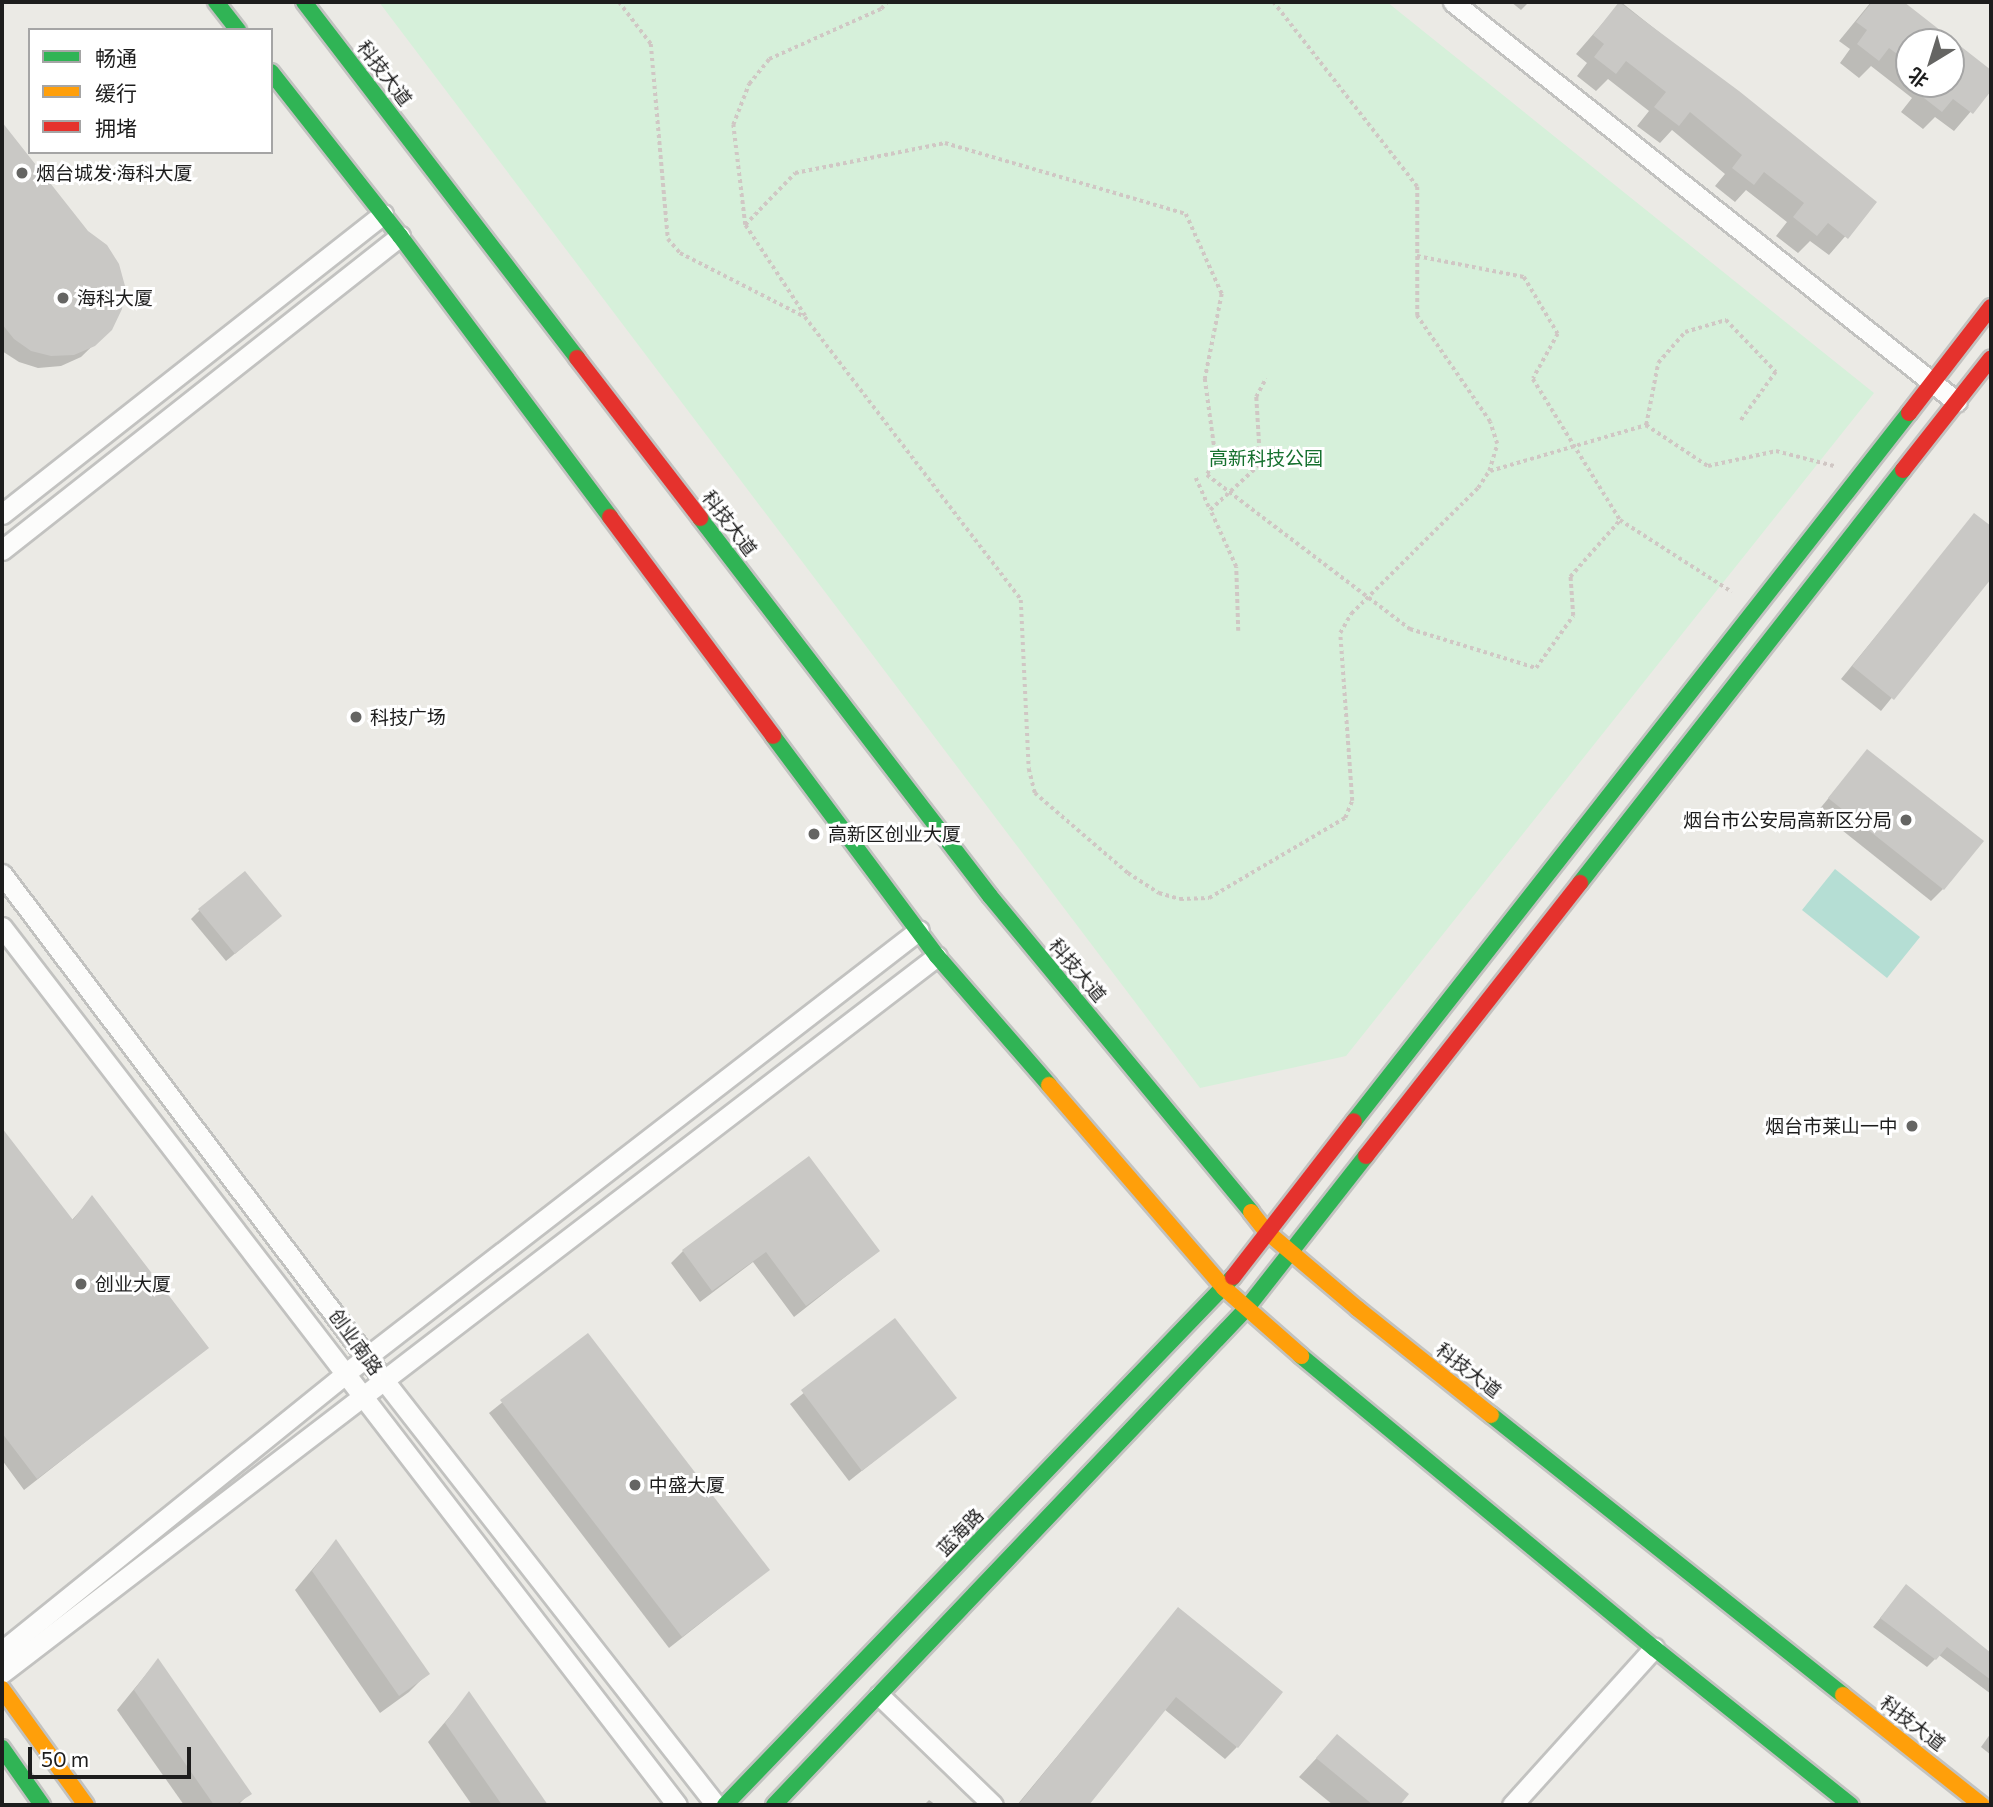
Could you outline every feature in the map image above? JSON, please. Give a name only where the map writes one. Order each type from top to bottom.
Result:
[{"type":"main road","points":[[216,2],[236,28]]},
{"type":"main road","name":"科技大道","points":[[304,2],[990,896],[1266,1231],[1358,1309],[1982,1805]]},
{"type":"main road","points":[[273,75],[400,236],[937,956],[1224,1288],[1325,1377],[1654,1648],[1851,1805]]},
{"type":"main road","name":"蓝海路","points":[[725,1805],[1224,1288],[1991,307]]},
{"type":"main road","points":[[774,1805],[1247,1309],[1991,358]]},
{"type":"main road","points":[[2,1689],[86,1805]]},
{"type":"main road","points":[[2,1748],[42,1805]]},
{"type":"street","points":[[1452,2],[1957,402]]},
{"type":"street","points":[[2,514],[383,214]]},
{"type":"street","points":[[2,550],[400,236]]},
{"type":"street","name":"创业南路","points":[[2,874],[383,1379],[716,1805]]},
{"type":"street","name":"创业南路","points":[[2,928],[677,1805]]},
{"type":"street","points":[[2,1651],[346,1373],[919,930]]},
{"type":"street","points":[[2,1672],[937,956]]},
{"type":"street","points":[[1512,1805],[1654,1648]]},
{"type":"street","points":[[879,1695],[993,1805]]},
{"type":"path","points":[[619,2],[651,44],[668,239],[680,253],[805,317]]},
{"type":"path","points":[[887,2],[881,9],[769,60],[749,83],[733,125],[745,225],[805,317],[1021,600],[1029,769],[1035,793],[1128,873],[1158,893],[1180,899],[1209,898],[1345,818],[1352,802],[1340,633],[1351,614],[1368,596],[1478,488],[1489,471],[1497,444],[1490,422],[1417,316],[1418,187],[1273,2]]},
{"type":"path","points":[[745,225],[796,173],[945,143],[1186,214],[1223,294],[1205,379],[1216,459],[1207,475],[1410,629],[1536,668],[1573,615],[1570,577],[1620,520]]},
{"type":"path","points":[[1417,256],[1524,277],[1558,334],[1533,379],[1620,520],[1732,592]]},
{"type":"path","points":[[1646,425],[1658,363],[1685,332],[1726,320],[1776,372],[1740,422]]},
{"type":"path","points":[[1210,510],[1260,464],[1256,397],[1266,378]]},
{"type":"path","points":[[1489,471],[1646,425]]},
{"type":"path","points":[[1646,425],[1708,466],[1776,451],[1836,466]]},
{"type":"path","points":[[1196,478],[1236,567],[1238,631]]},
{"type":"green space","name":"高新科技公园","points":[[379,2],[1387,2],[1874,393],[1346,1056],[1200,1088]]},
{"type":"shaded area","points":[[1835,869],[1920,937],[1887,978],[1802,910]]},
{"type":"building","points":[[1619,2],[1739,91],[1877,202],[1848,239],[1828,223],[1817,236],[1793,217],[1804,203],[1764,172],[1754,185],[1732,168],[1742,155],[1690,112],[1679,126],[1654,107],[1666,92],[1626,61],[1616,74],[1594,57],[1604,44],[1593,35]]},
{"type":"building","points":[[1872,2],[1904,2],[1937,28],[1895,28],[1895,52],[1889,48],[1879,61],[1857,44],[1867,30],[1856,22]]},
{"type":"building","points":[[1965,50],[1991,70],[1991,91],[1973,114],[1953,99],[1942,112],[1924,98],[1965,98]]},
{"type":"building","name":"海科大厦","points":[[2,122],[88,231],[107,245],[119,264],[125,286],[122,309],[112,330],[95,346],[74,355],[51,356],[31,351],[14,339],[2,324]]},
{"type":"building","points":[[1974,513],[1991,526],[1991,579],[1894,700],[1852,666]]},
{"type":"building","name":"烟台市公安局高新区分局","points":[[1867,749],[1984,841],[1944,890],[1828,798]]},
{"type":"building","points":[[245,871],[282,916],[235,954],[198,909]]},
{"type":"building","name":"创业大厦","points":[[2,1128],[73,1220],[92,1195],[209,1348],[37,1479],[2,1433]]},
{"type":"building","points":[[809,1156],[880,1251],[806,1306],[766,1252],[712,1291],[682,1250]]},
{"type":"building","points":[[895,1318],[957,1398],[862,1471],[801,1390]]},
{"type":"building","name":"中盛大厦","points":[[588,1333],[770,1570],[682,1637],[500,1400]]},
{"type":"building","points":[[336,1539],[430,1674],[399,1696],[312,1571]]},
{"type":"building","points":[[1906,1584],[1991,1653],[1991,1680],[1947,1647],[1936,1660],[1880,1618]]},
{"type":"building","points":[[1178,1607],[1283,1692],[1238,1748],[1176,1697],[1089,1805],[1018,1805]]},
{"type":"building","points":[[158,1658],[252,1794],[235,1805],[214,1805],[134,1690]]},
{"type":"building","points":[[469,1691],[548,1805],[502,1805],[445,1723]]},
{"type":"building","points":[[1337,1734],[1409,1794],[1400,1805],[1373,1805],[1316,1758]]},
{"type":"traffic: fast","points":[[216,2],[236,28]]},
{"type":"traffic: fast","points":[[304,2],[577,358]]},
{"type":"traffic: fast","points":[[273,75],[400,236],[610,517]]},
{"type":"traffic: fast","points":[[1354,1121],[1909,413]]},
{"type":"traffic: fast","points":[[1580,883],[1903,470]]},
{"type":"traffic: fast","points":[[700,518],[990,896],[1251,1212]]},
{"type":"traffic: fast","points":[[773,736],[937,956],[1049,1085]]},
{"type":"traffic: fast","points":[[774,1805],[1246,1309],[1366,1156]]},
{"type":"traffic: fast","points":[[725,1805],[1233,1277]]},
{"type":"traffic: fast","points":[[1301,1356],[1654,1648],[1851,1805]]},
{"type":"traffic: fast","points":[[1491,1415],[1843,1695]]},
{"type":"traffic: fast","points":[[2,1748],[42,1805]]},
{"type":"traffic: slow","points":[[1049,1085],[1224,1288],[1301,1356]]},
{"type":"traffic: slow","points":[[1251,1212],[1266,1231],[1358,1309],[1491,1415]]},
{"type":"traffic: slow","points":[[2,1689],[86,1805]]},
{"type":"traffic: slow","points":[[1843,1695],[1982,1805]]},
{"type":"traffic: jam","points":[[1909,413],[1991,307]]},
{"type":"traffic: jam","points":[[577,358],[700,518]]},
{"type":"traffic: jam","points":[[1903,470],[1991,358]]},
{"type":"traffic: jam","points":[[610,517],[773,736]]},
{"type":"traffic: jam","points":[[1366,1156],[1580,883]]},
{"type":"traffic: jam","points":[[1233,1277],[1354,1121]]},
{"type":"place","name":"烟台城发·海科大厦","points":[[22,173]]},
{"type":"place","name":"海科大厦","points":[[63,298]]},
{"type":"place","name":"科技广场","points":[[356,717]]},
{"type":"place","name":"烟台市公安局高新区分局","points":[[1906,820]]},
{"type":"place","name":"高新区创业大厦","points":[[814,834]]},
{"type":"place","name":"烟台市莱山一中","points":[[1912,1126]]},
{"type":"place","name":"创业大厦","points":[[81,1284]]},
{"type":"place","name":"中盛大厦","points":[[635,1485]]}]
